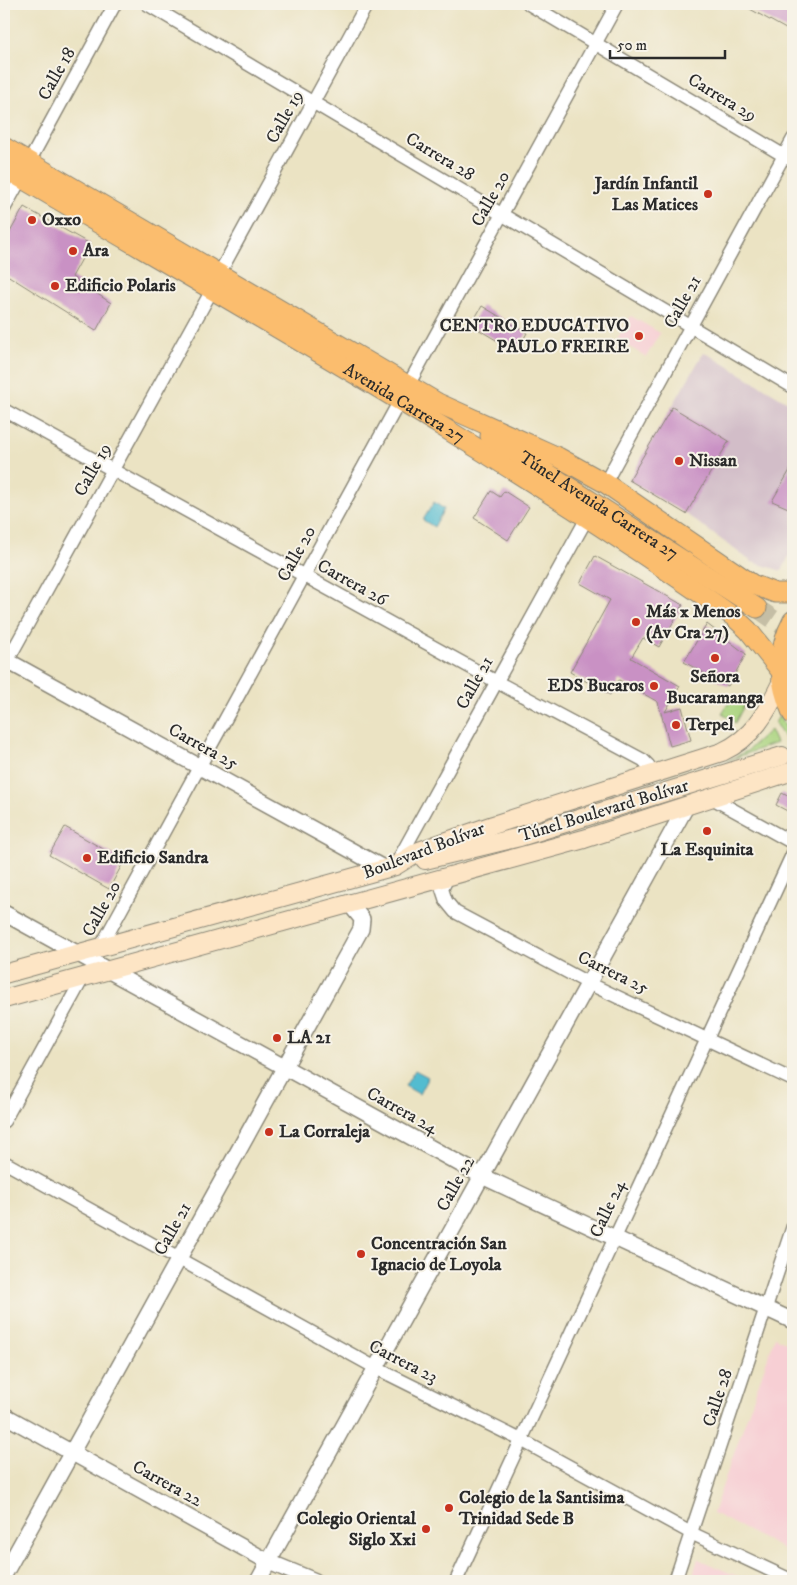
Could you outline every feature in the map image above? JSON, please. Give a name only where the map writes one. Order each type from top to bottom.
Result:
[{"type":"highway","points":[[793,621],[782,650],[780,677],[793,714]]},
{"type":"main road","name":"Avenida Carrera 27","points":[[4,147],[25,170],[405,394],[734,618],[748,630],[780,677]]},
{"type":"main road","name":"Avenida Carrera 27","points":[[4,168],[25,170]]},
{"type":"main road","name":"Avenida Carrera 27","points":[[405,394],[438,403],[558,457],[605,483],[752,584],[775,593],[793,593]]},
{"type":"main road","name":"Túnel Avenida Carrera 27","points":[[438,403],[756,608]]},
{"type":"main road","name":"Boulevard Bolívar","points":[[4,999],[96,963],[390,867],[420,851],[485,828],[722,752],[741,742],[756,728],[780,677]]},
{"type":"main road","name":"Túnel Boulevard Bolívar","points":[[390,867],[520,837],[782,756]]},
{"type":"main road","name":"Boulevard Bolívar","points":[[4,974],[76,953],[96,963],[349,903],[584,839],[793,771]]},
{"type":"street","name":"Calle 18","points":[[4,209],[115,4]]},
{"type":"street","name":"Carrera 28","points":[[146,4],[793,387]]},
{"type":"street","name":"Calle 19","points":[[5,662],[113,470],[367,4]]},
{"type":"street","name":"Carrera 29","points":[[529,4],[789,158]]},
{"type":"street","name":"Calle 20","points":[[4,1120],[96,963],[200,766],[617,4]]},
{"type":"street","name":"Calle 21","points":[[605,483],[691,326],[789,158],[793,139]]},
{"type":"street","name":"Carrera 26","points":[[4,410],[497,682],[644,760],[648,766],[650,776]]},
{"type":"street","name":"Calle 21","points":[[390,867],[497,682],[587,518]]},
{"type":"street","name":"Carrera 25","points":[[5,662],[390,867]]},
{"type":"street","points":[[710,797],[793,843]]},
{"type":"street","name":"Calle 22","points":[[258,1581],[687,805]]},
{"type":"street","name":"Calle 24","points":[[456,1581],[793,853]]},
{"type":"street","name":"Carrera 25","points":[[448,877],[442,889],[446,901],[456,912],[588,984],[793,1080]]},
{"type":"street","name":"Calle 21","points":[[4,1575],[361,929],[362,919],[349,903]]},
{"type":"street","points":[[4,912],[76,953]]},
{"type":"street","name":"Carrera 24","points":[[96,963],[482,1176],[793,1321]]},
{"type":"street","name":"Carrera 23","points":[[4,1162],[376,1368],[521,1440],[691,1533],[793,1581]]},
{"type":"street","name":"Calle 28","points":[[675,1581],[793,1226]]},
{"type":"street","name":"Carrera 22","points":[[4,1415],[269,1562],[315,1581]]},
{"type":"shaded area","name":"CENTRO EDUCATIVO PAULO FREIRE","points":[[631,316],[660,333],[646,357],[617,339]]},
{"type":"shaded area","points":[[704,352],[793,405],[793,547],[782,571],[752,562],[686,514],[629,480]]},
{"type":"shaded area","points":[[775,1337],[793,1346],[793,1528],[785,1550],[713,1513]]},
{"type":"shaded area","points":[[698,1559],[748,1581],[691,1581]]},
{"type":"green space","points":[[748,698],[735,723],[722,713],[730,701]]},
{"type":"green space","points":[[779,716],[793,739],[793,752],[775,723]]},
{"type":"green space","points":[[770,730],[776,743],[726,761],[747,751]]},
{"type":"water","points":[[434,502],[444,509],[434,527],[423,520]]},
{"type":"water","points":[[415,1070],[428,1077],[419,1094],[405,1086]]},
{"type":"building","points":[[741,4],[793,4],[793,33]]},
{"type":"building","name":"Edificio Polaris","points":[[24,207],[90,244],[72,277],[111,303],[96,331],[4,273],[4,243]]},
{"type":"building","points":[[482,306],[527,333],[516,352],[471,325]]},
{"type":"building","name":"Nissan","points":[[672,407],[729,441],[686,514],[629,480]]},
{"type":"building","points":[[793,465],[793,510],[772,501]]},
{"type":"building","points":[[491,491],[500,497],[504,491],[529,507],[508,540],[474,518]]},
{"type":"building","name":"Más x Menos (Av Cra 27)","points":[[595,556],[683,605],[659,647],[643,638],[631,658],[680,686],[665,712],[682,707],[691,740],[670,746],[658,702],[619,680],[610,695],[570,672],[610,600],[580,583]]},
{"type":"building","name":"Señora Bucaramanga","points":[[707,624],[746,654],[728,686],[684,662]]},
{"type":"building","points":[[782,793],[793,799],[793,814],[776,805]]},
{"type":"building","name":"Edificio Sandra","points":[[65,827],[124,861],[109,889],[49,855]]},
{"type":"tunnel","points":[[757,608],[793,633]]},
{"type":"place","name":"Jardín Infantil Las Matices","points":[[708,194]]},
{"type":"place","name":"Oxxo","points":[[32,220]]},
{"type":"place","name":"Ara","points":[[73,251]]},
{"type":"place","name":"Edificio Polaris","points":[[55,286]]},
{"type":"place","name":"CENTRO EDUCATIVO PAULO FREIRE","points":[[639,336]]},
{"type":"place","name":"Nissan","points":[[679,461]]},
{"type":"place","name":"Más x Menos (Av Cra 27)","points":[[636,622]]},
{"type":"place","name":"Señora Bucaramanga","points":[[715,658]]},
{"type":"place","name":"EDS Bucaros","points":[[654,686]]},
{"type":"place","name":"Terpel","points":[[676,725]]},
{"type":"place","name":"La Esquinita","points":[[707,831]]},
{"type":"place","name":"Edificio Sandra","points":[[87,858]]},
{"type":"place","name":"LA 21","points":[[277,1038]]},
{"type":"place","name":"La Corraleja","points":[[269,1132]]},
{"type":"place","name":"Concentración San Ignacio de Loyola","points":[[361,1254]]},
{"type":"place","name":"Colegio de la Santisima Trinidad Sede B","points":[[449,1508]]},
{"type":"place","name":"Colegio Oriental Siglo Xxi","points":[[426,1529]]}]
